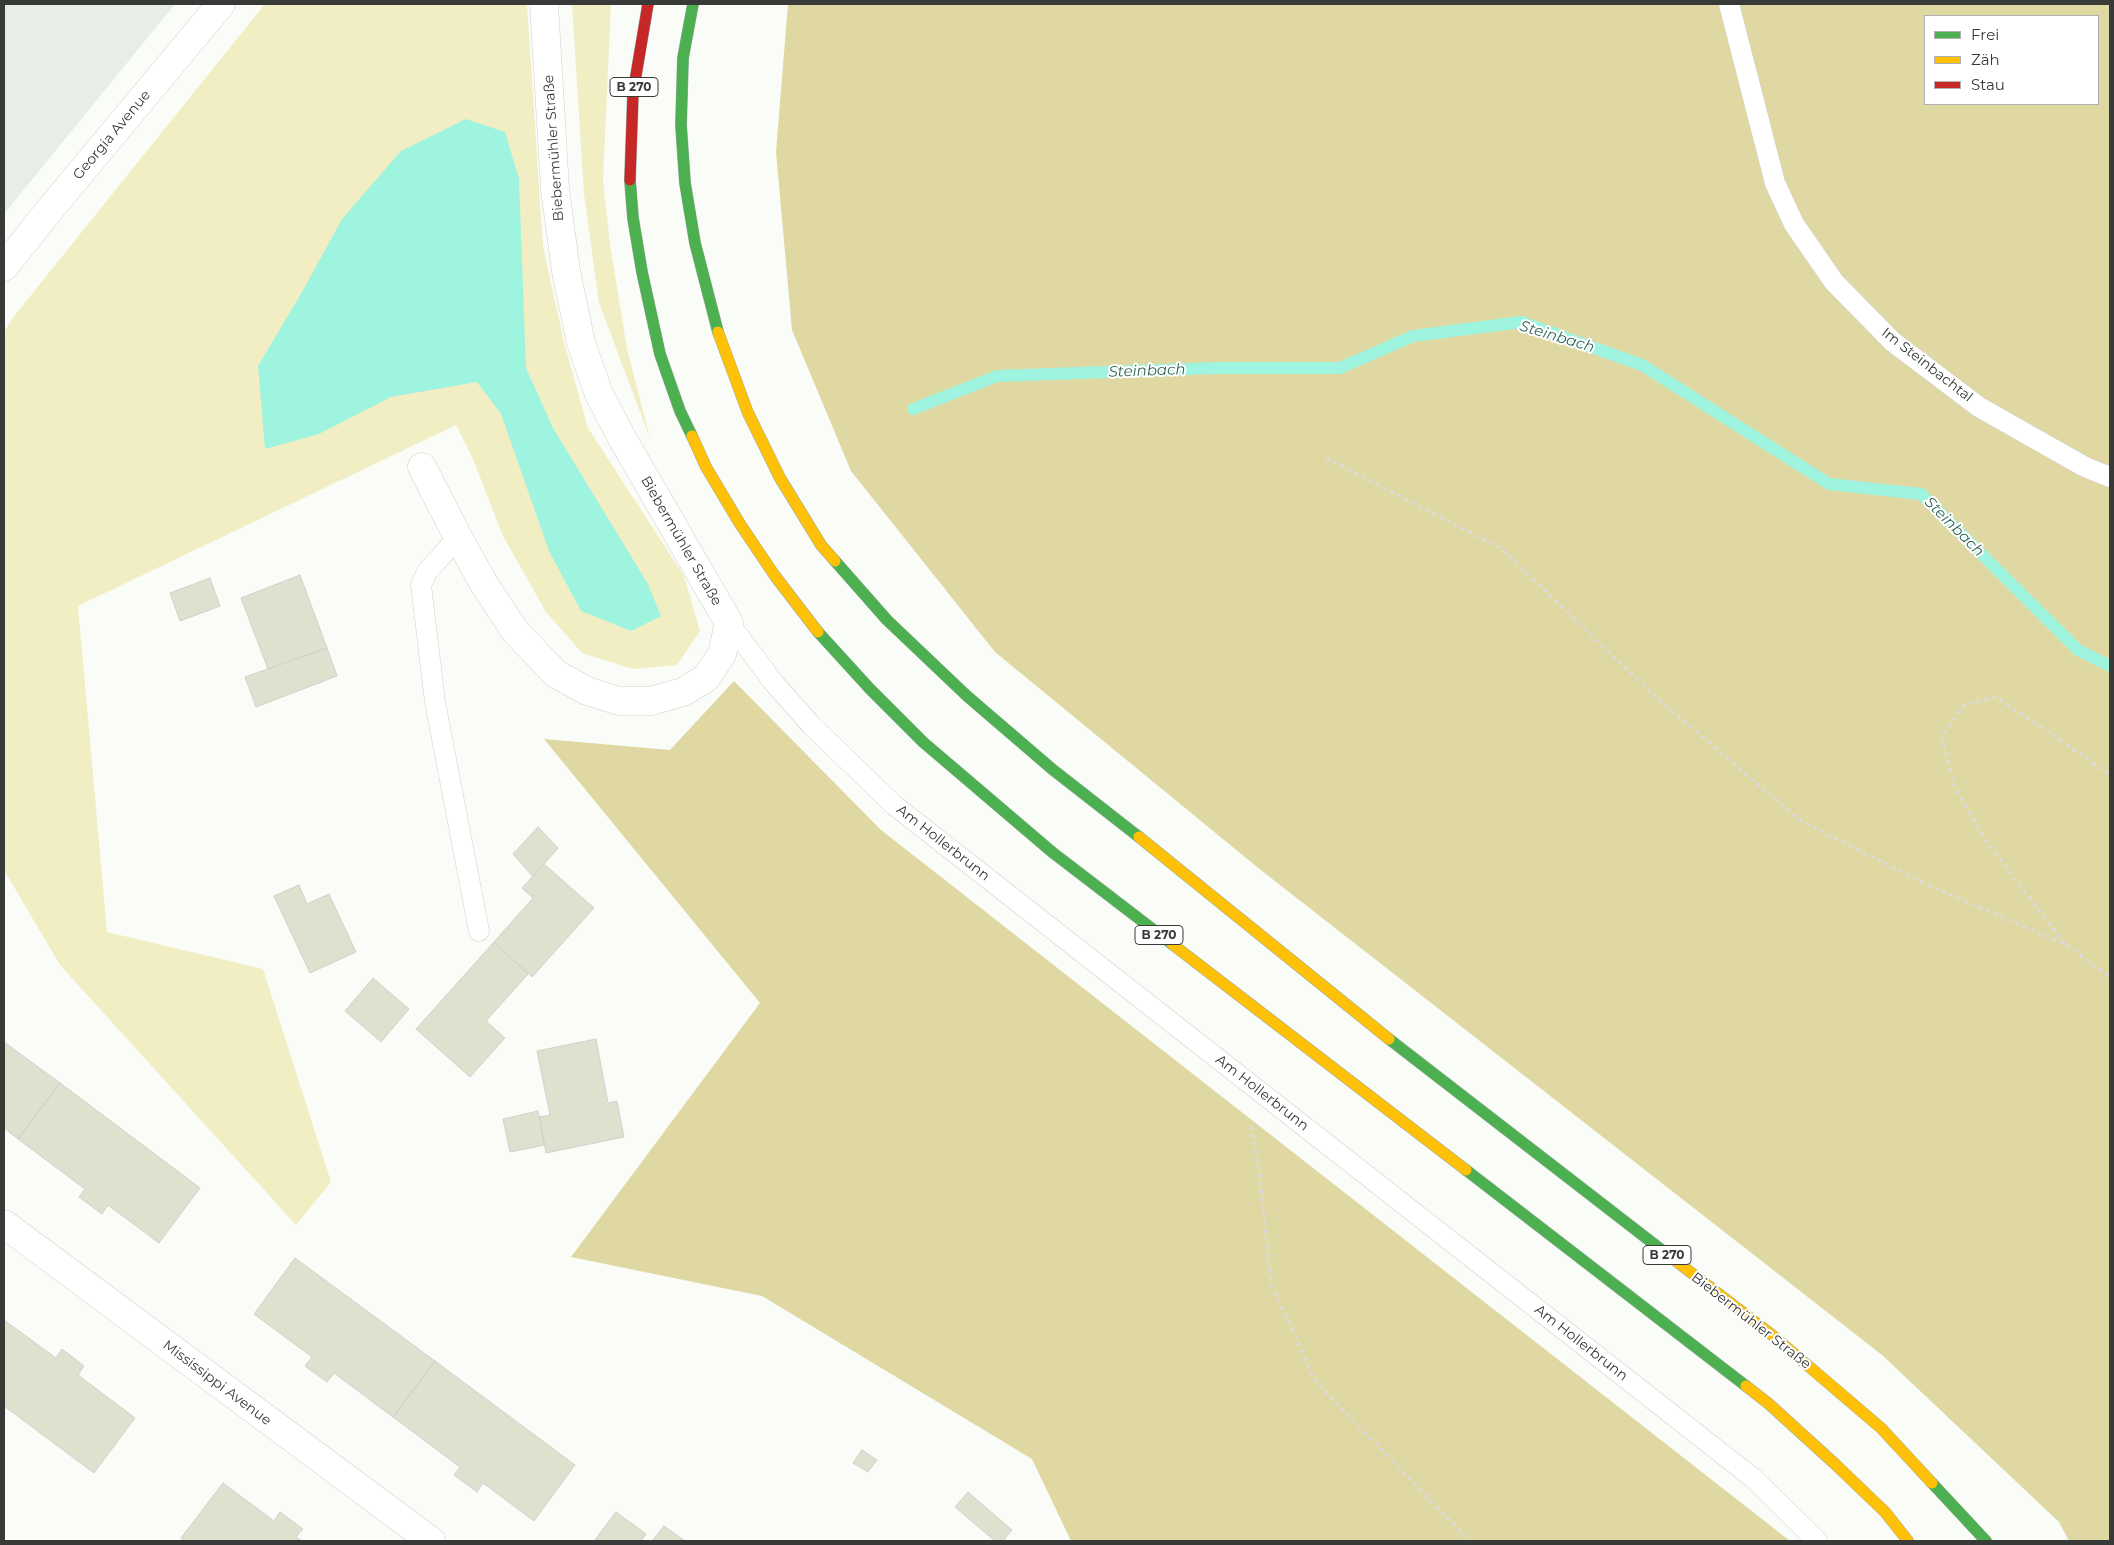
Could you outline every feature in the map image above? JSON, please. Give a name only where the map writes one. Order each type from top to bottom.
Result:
[{"type":"main road","name":"B 270","points":[[648,4],[633,93],[629,171],[642,272],[660,354],[680,411],[706,467],[740,524],[770,568],[820,634],[870,689],[923,742],[1009,817],[1114,901],[1696,1346],[1769,1404],[1884,1512],[1908,1541]]},
{"type":"main road","name":"Biebermühler Straße","points":[[693,4],[683,58],[681,125],[685,184],[695,243],[717,329],[748,412],[780,478],[821,545],[887,620],[967,696],[1052,770],[1139,837],[1449,1087],[1772,1336],[1881,1428],[1986,1541]]},
{"type":"street","name":"Georgia Avenue","points":[[4,267],[53,205],[221,4]]},
{"type":"street","name":"Biebermühler Straße","points":[[544,4],[555,189],[566,271],[581,343],[599,394],[622,438],[729,623]]},
{"type":"street","points":[[422,467],[484,584],[515,631],[556,674],[595,694],[619,701],[651,701],[684,692],[706,678],[722,654],[729,623]]},
{"type":"street","name":"Mississippi Avenue","points":[[4,1224],[431,1541]]},
{"type":"lane","name":"Im Steinbachtal","points":[[1729,4],[1774,183],[1794,224],[1834,282],[1893,342],[1979,407],[2085,467],[2110,477]]},
{"type":"lane","points":[[458,537],[427,572],[421,585],[435,702],[479,931]]},
{"type":"lane","name":"Am Hollerbrunn","points":[[729,623],[774,683],[812,726],[894,804],[1753,1478],[1817,1541]]},
{"type":"path","points":[[1326,458],[1502,549],[1651,693],[1801,821],[1932,887],[2065,944],[2110,977]]},
{"type":"path","points":[[2065,944],[1986,841],[1954,786],[1942,736],[1964,705],[1995,697],[2046,730],[2110,776]]},
{"type":"path","points":[[1241,1077],[1259,1168],[1271,1285],[1298,1341],[1314,1380],[1470,1541]]},
{"type":"shaded area","points":[[4,4],[175,4],[4,214]]},
{"type":"shaded area","points":[[265,4],[527,4],[543,247],[565,346],[588,428],[684,576],[700,631],[677,665],[633,669],[582,653],[546,612],[503,536],[473,459],[456,425],[78,606],[107,932],[263,969],[331,1182],[296,1225],[60,965],[4,870],[4,332],[15,315]]},
{"type":"shaded area","points":[[572,4],[611,4],[603,181],[610,244],[627,349],[650,438],[599,303],[584,194]]},
{"type":"shaded area","points":[[788,4],[2110,4],[2110,1541],[2069,1541],[2059,1522],[1882,1355],[1257,867],[995,652],[851,471],[792,330],[776,152]]},
{"type":"shaded area","points":[[466,119],[505,132],[519,179],[526,368],[553,428],[648,584],[661,616],[631,631],[581,611],[549,551],[501,414],[477,382],[391,397],[319,434],[265,449],[258,366],[342,219],[401,151]]},
{"type":"shaded area","points":[[734,681],[881,830],[1790,1541],[1071,1541],[1032,1459],[762,1296],[571,1257],[760,1003],[544,739],[670,750]]},
{"type":"building","points":[[300,575],[327,648],[268,669],[241,598]]},
{"type":"building","points":[[210,578],[220,606],[180,621],[170,593]]},
{"type":"building","points":[[327,648],[337,676],[256,707],[245,677]]},
{"type":"building","points":[[538,827],[558,848],[533,877],[513,854]]},
{"type":"building","points":[[544,864],[594,908],[532,977],[494,942],[533,898],[522,888]]},
{"type":"building","points":[[299,885],[307,904],[329,894],[356,952],[310,973],[274,896]]},
{"type":"building","points":[[494,942],[528,974],[486,1021],[505,1038],[470,1077],[416,1029]]},
{"type":"building","points":[[373,978],[409,1009],[381,1042],[345,1011]]},
{"type":"building","points":[[596,1039],[608,1103],[617,1101],[624,1137],[546,1153],[539,1117],[550,1115],[537,1051]]},
{"type":"building","points":[[4,1042],[60,1083],[18,1139],[4,1128]]},
{"type":"building","points":[[60,1083],[200,1188],[159,1243],[108,1205],[102,1214],[79,1197],[85,1189],[18,1139]]},
{"type":"building","points":[[538,1111],[545,1145],[510,1152],[503,1119]]},
{"type":"building","points":[[295,1258],[435,1361],[393,1417],[334,1373],[327,1382],[305,1366],[312,1357],[254,1314]]},
{"type":"building","points":[[4,1320],[56,1358],[62,1349],[84,1366],[78,1375],[135,1418],[94,1473],[4,1406]]},
{"type":"building","points":[[435,1361],[575,1465],[534,1521],[483,1483],[477,1492],[454,1475],[460,1467],[393,1417]]},
{"type":"building","points":[[862,1450],[877,1460],[868,1472],[853,1463]]},
{"type":"building","points":[[223,1483],[274,1521],[280,1512],[303,1529],[296,1537],[302,1541],[185,1541],[181,1538]]},
{"type":"building","points":[[968,1492],[1012,1530],[1003,1541],[995,1541],[955,1507]]},
{"type":"building","points":[[616,1512],[646,1534],[641,1541],[594,1541]]},
{"type":"building","points":[[664,1526],[685,1541],[652,1541]]},
{"type":"waterway","name":"Steinbach","points":[[913,409],[997,376],[1215,368],[1340,368],[1413,336],[1521,322],[1642,365],[1829,484],[1921,494],[2078,650],[2110,666]]},
{"type":"traffic: fast","points":[[693,4],[683,58],[681,125],[685,183],[695,243],[718,332]]},
{"type":"traffic: fast","points":[[630,180],[633,218],[642,272],[660,354],[680,411],[692,436]]},
{"type":"traffic: fast","points":[[835,561],[887,620],[967,696],[1052,769],[1139,837]]},
{"type":"traffic: fast","points":[[818,632],[870,689],[923,742],[1052,852],[1172,944]]},
{"type":"traffic: fast","points":[[1389,1039],[1663,1251]]},
{"type":"traffic: fast","points":[[1466,1170],[1746,1386]]},
{"type":"traffic: fast","points":[[1932,1483],[1986,1541]]},
{"type":"traffic: slow","points":[[718,332],[748,413],[780,478],[821,545],[835,561]]},
{"type":"traffic: slow","points":[[692,436],[706,467],[740,524],[775,576],[818,632]]},
{"type":"traffic: slow","points":[[1139,837],[1389,1039]]},
{"type":"traffic: slow","points":[[1172,944],[1466,1170]]},
{"type":"traffic: slow","points":[[1663,1251],[1772,1335],[1881,1428],[1932,1483]]},
{"type":"traffic: slow","points":[[1746,1386],[1769,1404],[1835,1464],[1885,1512],[1908,1541]]},
{"type":"traffic: jam","points":[[630,180],[633,93],[648,4]]}]
